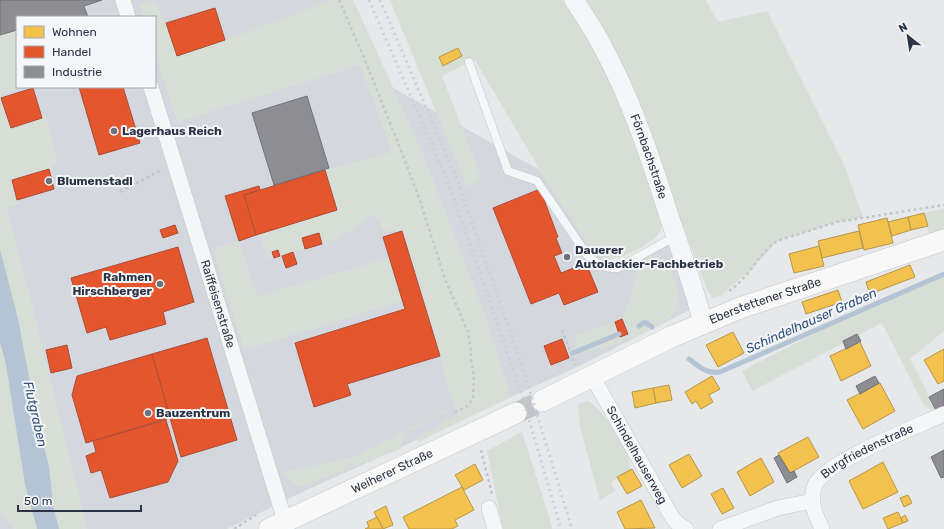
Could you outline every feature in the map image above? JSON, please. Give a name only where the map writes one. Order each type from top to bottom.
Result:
[{"type":"main road","name":"Eberstettener Straße","points":[[592,376],[703,323],[779,294],[944,240]]},
{"type":"main road","points":[[542,401],[592,376]]},
{"type":"main road","name":"Weiherer Straße","points":[[277,525],[516,413]]},
{"type":"street","points":[[123,0],[128,16]]},
{"type":"street","name":"Förnbachstraße","points":[[574,0],[598,39],[634,111],[676,236],[703,323]]},
{"type":"street","name":"Raiffeisenstraße","points":[[151,88],[176,162],[224,328],[277,525]]},
{"type":"street","name":"Schindelhauserweg","points":[[592,376],[672,517],[677,523],[686,529]]},
{"type":"street","name":"Burgfriedenstraße","points":[[812,501],[815,485],[818,480],[835,466],[944,414]]},
{"type":"street","points":[[720,529],[778,508],[812,501],[822,529]]},
{"type":"street","points":[[489,508],[495,529]]},
{"type":"lane","points":[[469,62],[508,171],[537,181],[588,255],[594,261],[607,268],[618,268],[676,236]]},
{"type":"path","points":[[339,0],[404,158],[419,198],[445,280],[468,332],[474,375],[473,397],[469,405],[452,414]]},
{"type":"path","points":[[120,192],[176,162]]},
{"type":"path","points":[[726,292],[741,282],[769,246],[777,241],[844,221],[944,205]]},
{"type":"path","points":[[562,330],[572,357]]},
{"type":"path","points":[[480,445],[495,505],[489,508]]},
{"type":"shaded area","points":[[0,0],[353,0],[393,88],[540,170],[593,252],[617,268],[676,236],[699,305],[577,367],[296,495],[227,529],[87,529],[28,290],[0,185]]},
{"type":"shaded area","points":[[333,0],[353,0],[425,159],[485,315],[511,397],[418,442],[418,437],[457,415],[402,231],[384,231],[374,214],[338,239],[322,244],[318,233],[302,238],[305,249],[280,256],[278,251],[274,258],[267,258],[260,234],[337,210],[325,170],[392,152],[360,65],[177,122],[156,56],[156,16],[143,16],[140,6],[154,1],[166,23],[177,56]]},
{"type":"shaded area","points":[[390,0],[563,0],[593,46],[622,102],[659,209],[661,226],[660,231],[656,236],[635,251],[617,258],[602,259],[593,252],[540,170],[475,60],[442,76],[482,179],[467,187]]},
{"type":"shaded area","points":[[583,0],[706,0],[718,22],[767,11],[845,167],[863,217],[837,222],[777,241],[751,270],[721,295],[713,299],[708,291],[680,218],[644,113],[616,52]]},
{"type":"shaded area","points":[[16,30],[16,88],[19,88],[0,94],[0,35]]},
{"type":"shaded area","points":[[0,94],[11,128],[42,118],[41,115],[45,114],[57,161],[52,168],[12,180],[19,204],[6,208],[28,290],[87,529],[14,529],[0,511]]},
{"type":"shaded area","points":[[944,209],[944,230],[929,234],[924,213]]},
{"type":"shaded area","points":[[239,241],[257,296],[389,258],[402,301],[244,350],[213,248]]},
{"type":"shaded area","points":[[657,254],[668,264],[672,271],[677,286],[680,309],[657,326],[644,333],[574,356],[576,335],[615,322],[620,337],[628,334],[622,317],[627,309],[637,271],[641,263],[647,257]]},
{"type":"shaded area","points":[[944,274],[944,331],[910,359],[936,410],[925,407],[882,323],[752,391],[742,371],[854,313]]},
{"type":"shaded area","points":[[587,401],[597,408],[616,432],[625,447],[629,461],[630,470],[611,482],[615,491],[600,500],[580,427],[578,404]]},
{"type":"shaded area","points":[[454,406],[448,411],[405,433],[401,449],[300,487],[295,485],[284,472],[356,456]]},
{"type":"shaded area","points":[[522,432],[552,529],[503,529],[487,451]]},
{"type":"shaded area","points":[[0,511],[14,529],[0,529]]},
{"type":"water","name":"Flutgraben","points":[[0,249],[18,319],[38,423],[49,466],[53,505],[59,529],[37,529],[25,484],[6,365],[0,342]]},
{"type":"building: Wohnen","points":[[458,48],[462,56],[443,66],[439,57]]},
{"type":"building: Wohnen","points":[[924,213],[928,226],[911,230],[908,217]]},
{"type":"building: Wohnen","points":[[908,217],[911,230],[892,236],[888,222]]},
{"type":"building: Wohnen","points":[[887,218],[893,243],[864,250],[858,225]]},
{"type":"building: Wohnen","points":[[859,231],[863,248],[822,258],[818,241]]},
{"type":"building: Wohnen","points":[[819,246],[824,266],[794,273],[789,254]]},
{"type":"building: Wohnen","points":[[910,265],[915,277],[870,294],[866,282]]},
{"type":"building: Wohnen","points":[[838,290],[842,302],[806,314],[802,302]]},
{"type":"building: Wohnen","points":[[733,332],[744,353],[718,367],[706,345]]},
{"type":"building: Wohnen","points":[[860,342],[871,366],[841,381],[830,356]]},
{"type":"building: Wohnen","points":[[944,349],[944,381],[938,384],[924,360]]},
{"type":"building: Wohnen","points":[[712,376],[720,389],[709,395],[713,402],[701,409],[696,401],[692,404],[685,392]]},
{"type":"building: Wohnen","points":[[880,383],[895,411],[863,429],[847,400]]},
{"type":"building: Wohnen","points":[[669,385],[672,400],[656,403],[653,388]]},
{"type":"building: Wohnen","points":[[653,388],[656,403],[635,408],[632,392]]},
{"type":"building: Wohnen","points":[[808,437],[819,457],[790,473],[778,453]]},
{"type":"building: Wohnen","points":[[689,454],[702,476],[682,488],[669,465]]},
{"type":"building: Wohnen","points":[[761,458],[774,482],[750,496],[737,472]]},
{"type":"building: Wohnen","points":[[883,462],[898,492],[863,509],[849,481]]},
{"type":"building: Wohnen","points":[[475,464],[483,480],[464,490],[455,475]]},
{"type":"building: Wohnen","points":[[632,469],[642,486],[627,494],[617,477]]},
{"type":"building: Wohnen","points":[[462,487],[474,510],[455,520],[458,526],[452,529],[409,529],[403,517]]},
{"type":"building: Wohnen","points":[[723,488],[734,508],[722,514],[711,494]]},
{"type":"building: Wohnen","points":[[908,495],[912,503],[904,507],[900,498]]},
{"type":"building: Wohnen","points":[[641,500],[655,528],[625,529],[617,512]]},
{"type":"building: Wohnen","points":[[386,506],[393,525],[383,529],[374,512]]},
{"type":"building: Wohnen","points":[[898,512],[903,523],[888,529],[883,518]]},
{"type":"building: Wohnen","points":[[905,515],[908,521],[903,523],[901,518]]},
{"type":"building: Wohnen","points":[[377,517],[383,529],[365,529],[369,527],[367,522]]},
{"type":"building: Handel","points":[[215,8],[225,40],[177,56],[166,23]]},
{"type":"building: Handel","points":[[33,88],[42,118],[11,128],[1,98]]},
{"type":"building: Handel","points":[[79,88],[123,88],[140,143],[99,155]]},
{"type":"building: Handel","points":[[49,169],[54,189],[17,200],[12,180]]},
{"type":"building: Handel","points":[[325,170],[337,210],[256,235],[244,195]]},
{"type":"building: Handel","points":[[259,186],[260,190],[244,195],[256,235],[239,241],[225,196]]},
{"type":"building: Handel","points":[[540,189],[558,237],[556,238],[562,253],[554,256],[561,273],[586,263],[598,292],[564,305],[559,293],[531,304],[493,208]]},
{"type":"building: Handel","points":[[175,225],[178,233],[163,238],[160,230]]},
{"type":"building: Handel","points":[[402,231],[440,356],[347,384],[351,395],[314,407],[295,343],[405,309],[383,237]]},
{"type":"building: Handel","points":[[319,233],[322,244],[305,249],[302,238]]},
{"type":"building: Handel","points":[[178,247],[194,302],[163,312],[166,324],[110,340],[106,327],[87,333],[71,278]]},
{"type":"building: Handel","points":[[278,250],[280,256],[274,258],[272,252]]},
{"type":"building: Handel","points":[[293,252],[297,264],[286,268],[282,256]]},
{"type":"building: Handel","points":[[622,319],[628,334],[620,337],[615,322]]},
{"type":"building: Handel","points":[[207,338],[237,440],[181,457],[152,354]]},
{"type":"building: Handel","points":[[562,339],[569,358],[551,365],[544,346]]},
{"type":"building: Handel","points":[[67,345],[72,368],[51,373],[46,350]]},
{"type":"building: Handel","points":[[152,354],[170,418],[86,443],[72,395],[77,376]]},
{"type":"building: Handel","points":[[166,420],[178,461],[168,482],[110,498],[101,470],[91,473],[86,456],[96,452],[93,441]]},
{"type":"building: Industrie","points":[[0,0],[102,0],[84,6],[88,16],[16,16],[16,30],[0,35]]},
{"type":"building: Industrie","points":[[307,96],[329,168],[274,185],[252,113]]},
{"type":"building: Industrie","points":[[857,334],[861,341],[846,349],[843,341]]},
{"type":"building: Industrie","points":[[875,376],[879,383],[860,394],[856,386]]},
{"type":"building: Industrie","points":[[944,389],[944,406],[936,410],[929,397]]},
{"type":"building: Industrie","points":[[944,450],[944,477],[941,478],[931,457]]},
{"type":"building: Industrie","points":[[779,455],[790,473],[794,471],[797,477],[787,483],[774,458]]},
{"type":"waterway","name":"Schindelhauser Graben","points":[[689,359],[707,371],[720,372],[944,274]]},
{"type":"waterway","name":"Schindelhauser Graben","points":[[639,326],[645,322],[652,327]]},
{"type":"waterway","name":"Schindelhauser Graben","points":[[573,353],[619,334]]},
{"type":"tunnel","points":[[516,413],[542,401]]},
{"type":"railway","points":[[369,0],[449,184],[521,392],[561,529]]},
{"type":"railway","points":[[380,0],[459,184],[529,388],[572,529]]},
{"type":"place","name":"Lagerhaus Reich","points":[[114,131]]},
{"type":"place","name":"Blumenstadl","points":[[49,181]]},
{"type":"place","name":"Dauerer Autolackier-Fachbetrieb","points":[[567,257]]},
{"type":"place","name":"Rahmen Hirschberger","points":[[160,284]]},
{"type":"place","name":"Bauzentrum","points":[[148,413]]}]
